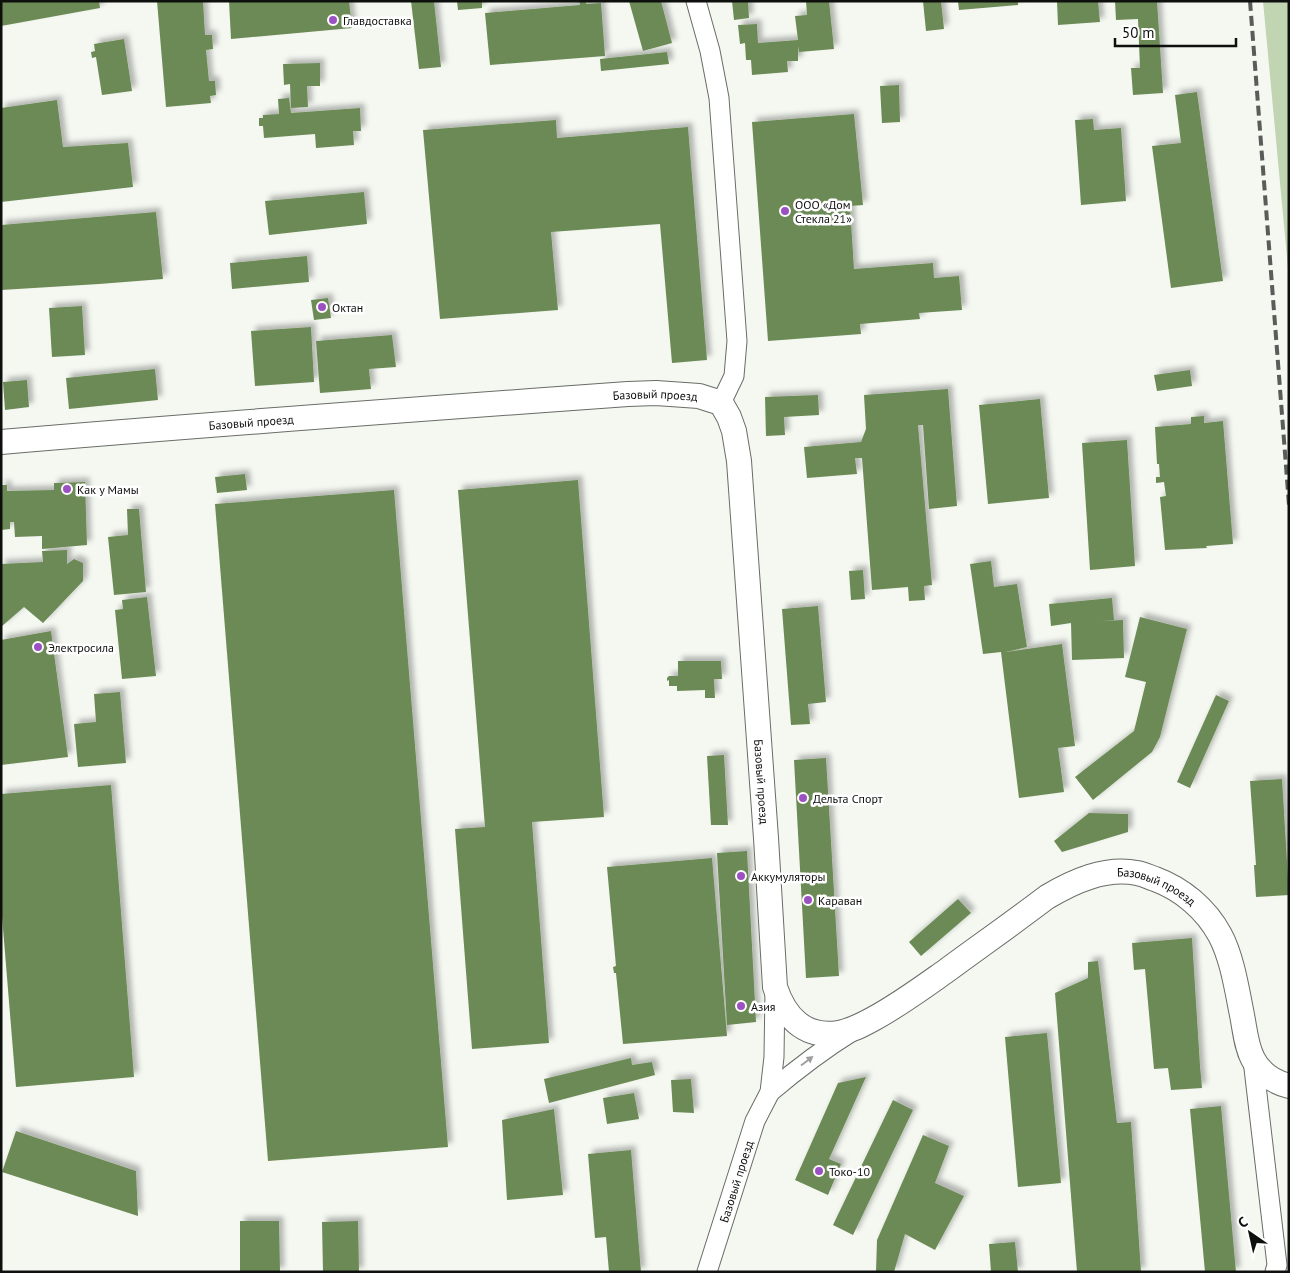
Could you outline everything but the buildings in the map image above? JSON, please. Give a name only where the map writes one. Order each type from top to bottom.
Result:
[{"type":"street","points":[[696,1],[710,51],[719,98],[737,341],[734,376],[721,403]]},
{"type":"street","name":"Базовый проезд","points":[[1,442],[200,425],[628,394],[656,393],[699,396],[721,403],[729,417],[734,432],[739,461],[775,987],[774,1056],[770,1092],[755,1121],[707,1272]]},
{"type":"street","name":"Базовый проезд","points":[[770,1092],[814,1056],[914,994],[1047,897],[1069,885],[1092,876],[1116,871],[1138,873],[1166,883],[1189,898],[1206,914],[1220,936],[1231,965],[1247,1042],[1254,1060],[1266,1075],[1285,1085]]},
{"type":"street","name":"Базовый проезд","points":[[775,987],[787,1013],[807,1030],[825,1034],[857,1028]]},
{"type":"street","points":[[1254,1060],[1278,1270]]},
{"type":"street","points":[[1258,1094],[1264,1090],[1285,1085]]},
{"type":"green space","points":[[1263,1],[1289,1],[1289,279]]},
{"type":"railway","points":[[1250,1],[1289,505]]},
{"type":"place","name":"Главдоставка","points":[[333,20]]},
{"type":"place","name":"ООО «Дом Стекла 21»","points":[[785,211]]},
{"type":"place","name":"Октан","points":[[322,307]]},
{"type":"place","name":"Как у Мамы","points":[[67,489]]},
{"type":"place","name":"Электросила","points":[[38,647]]},
{"type":"place","name":"Дельта Спорт","points":[[803,798]]},
{"type":"place","name":"Аккумуляторы","points":[[741,876]]},
{"type":"place","name":"Караван","points":[[808,900]]},
{"type":"place","name":"Азия","points":[[741,1006]]},
{"type":"place","name":"Токо-10","points":[[819,1171]]}]
